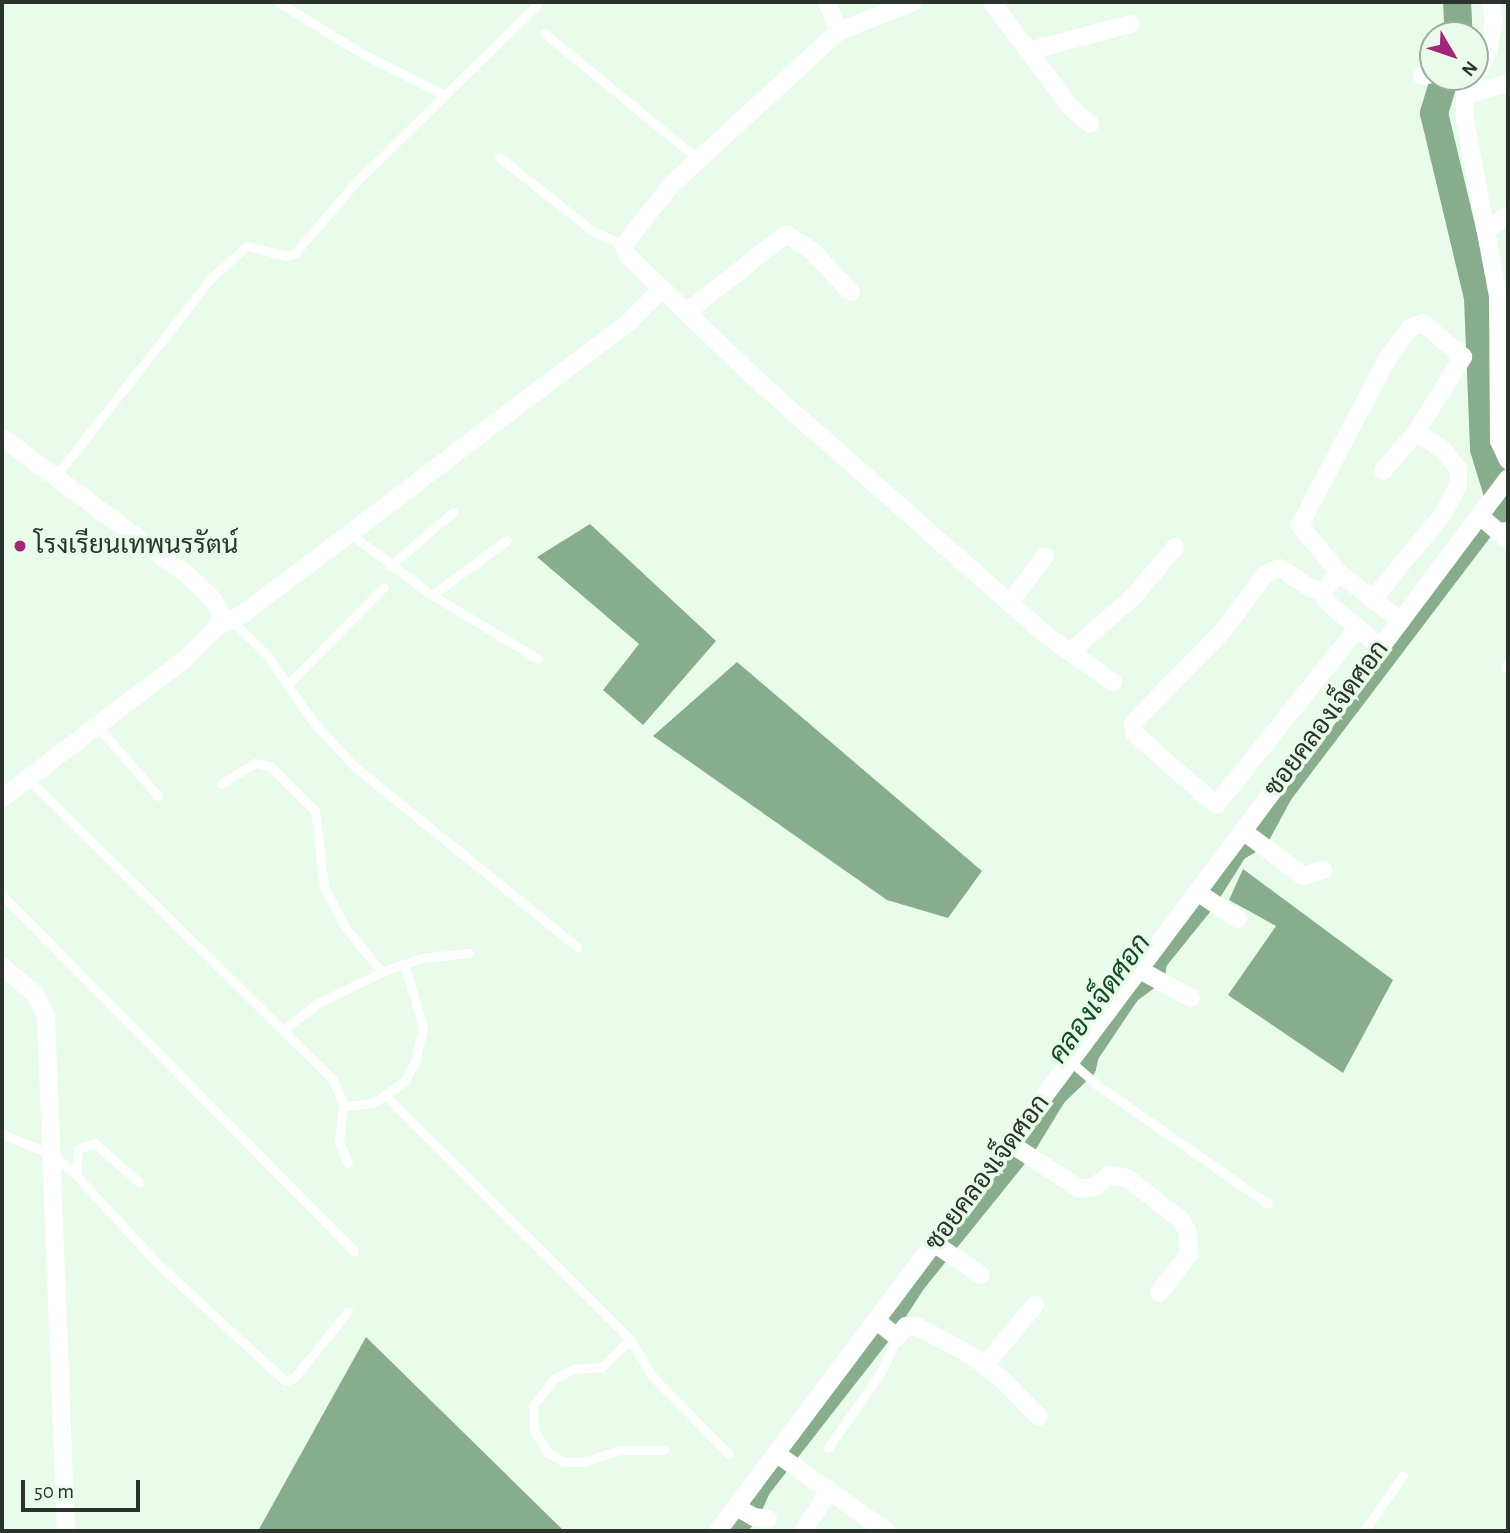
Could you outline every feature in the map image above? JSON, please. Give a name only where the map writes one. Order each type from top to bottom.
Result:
[{"type":"street","points":[[827,2],[839,31]]},
{"type":"street","points":[[914,2],[839,31],[672,184],[624,245],[627,255],[758,381],[1009,603],[1070,652],[1113,682]]},
{"type":"street","points":[[992,2],[1073,110],[1090,124]]},
{"type":"street","points":[[1489,47],[1497,7]]},
{"type":"street","points":[[1029,51],[1130,24]]},
{"type":"street","points":[[1465,95],[1508,83]]},
{"type":"street","points":[[1467,91],[1465,120],[1498,296],[1499,441],[1508,460]]},
{"type":"street","points":[[1486,230],[1508,215]]},
{"type":"street","points":[[687,312],[786,234],[811,250],[851,292]]},
{"type":"street","points":[[2,799],[184,660],[224,623],[630,321],[662,289]]},
{"type":"street","points":[[1383,471],[1416,432],[1463,357],[1423,323],[1410,328],[1386,361],[1302,514],[1305,536],[1339,573],[1401,621]]},
{"type":"street","points":[[1372,600],[1443,514],[1458,486],[1458,469],[1443,450],[1416,432]]},
{"type":"street","points":[[2,437],[190,577],[213,599],[224,623]]},
{"type":"street","name":"ซอยคลองเจ็ดศอก","points":[[718,1531],[750,1514],[777,1454],[887,1329],[935,1244],[1144,971],[1206,898],[1246,835],[1401,621],[1494,526],[1508,479]]},
{"type":"street","points":[[1070,652],[1134,596],[1175,547]]},
{"type":"street","points":[[1009,603],[1045,556]]},
{"type":"street","points":[[1323,591],[1312,589],[1280,568],[1272,569],[1224,630],[1133,723],[1135,734],[1216,804],[1358,628]]},
{"type":"street","points":[[1323,591],[1339,573]]},
{"type":"street","points":[[1323,591],[1326,601],[1381,648]]},
{"type":"street","points":[[1246,835],[1303,876],[1323,870]]},
{"type":"street","points":[[1206,898],[1238,919]]},
{"type":"street","points":[[2,966],[35,994],[46,1016],[66,1531]]},
{"type":"street","points":[[1144,971],[1191,998]]},
{"type":"street","points":[[1013,1145],[1080,1189],[1094,1187],[1109,1175],[1127,1178],[1180,1219],[1187,1230],[1189,1254],[1159,1293]]},
{"type":"street","points":[[935,1244],[981,1275]]},
{"type":"street","points":[[985,1365],[1035,1305]]},
{"type":"street","points":[[887,1329],[906,1326],[918,1328],[985,1365],[1040,1417]]},
{"type":"street","points":[[777,1454],[823,1503],[880,1530]]},
{"type":"street","points":[[803,1531],[823,1503]]},
{"type":"lane","points":[[278,2],[444,95]]},
{"type":"lane","points":[[54,478],[211,278],[247,246],[286,256],[295,253],[355,183],[540,2]]},
{"type":"lane","points":[[544,33],[699,160]]},
{"type":"lane","points":[[499,156],[594,232],[624,245]]},
{"type":"lane","points":[[390,566],[453,512]]},
{"type":"lane","points":[[346,531],[432,595],[538,659]]},
{"type":"lane","points":[[432,595],[507,540]]},
{"type":"lane","points":[[287,685],[384,587]]},
{"type":"lane","points":[[224,623],[267,655],[314,723],[355,767],[577,947]]},
{"type":"lane","points":[[97,726],[158,796]]},
{"type":"lane","points":[[221,784],[255,763],[270,766],[315,811],[324,887],[345,927],[382,972]]},
{"type":"lane","points":[[28,779],[333,1080],[342,1107],[339,1142],[348,1163]]},
{"type":"lane","points":[[2,895],[354,1251]]},
{"type":"lane","points":[[283,1030],[318,1003],[382,972],[404,964],[469,953]]},
{"type":"lane","points":[[342,1107],[375,1102],[405,1081],[416,1059],[423,1027],[404,964]]},
{"type":"lane","points":[[1074,1064],[1097,1085],[1268,1204]]},
{"type":"lane","points":[[385,1095],[630,1339],[652,1376],[729,1454]]},
{"type":"lane","points":[[2,1134],[53,1155],[76,1175],[156,1262],[285,1381],[294,1378],[348,1311]]},
{"type":"lane","points":[[76,1175],[78,1149],[94,1143],[139,1182]]},
{"type":"lane","points":[[828,1448],[881,1372],[887,1329]]},
{"type":"lane","points":[[630,1339],[602,1367],[573,1369],[555,1378],[533,1405],[534,1430],[548,1453],[564,1462],[584,1462],[618,1450],[664,1450]]},
{"type":"lane","points":[[1364,1531],[1403,1475]]},
{"type":"shaded area","points":[[590,524],[716,641],[643,725],[603,690],[639,644],[537,557]]},
{"type":"shaded area","points":[[737,662],[982,871],[948,918],[887,900],[653,736]]},
{"type":"shaded area","points":[[1243,869],[1393,980],[1343,1073],[1228,995],[1276,926],[1229,900]]},
{"type":"shaded area","points":[[366,1337],[564,1531],[258,1531]]},
{"type":"waterway","points":[[1457,2],[1458,21]]},
{"type":"waterway","points":[[1441,91],[1434,113],[1478,298],[1484,449],[1502,508]]},
{"type":"waterway","name":"คลองเจ็ดศอก","points":[[734,1531],[750,1516],[761,1490],[887,1329],[917,1283],[1026,1148],[1057,1097],[1087,1068],[1090,1055],[1131,994],[1156,976],[1158,962],[1208,900],[1238,852],[1259,840],[1284,794],[1508,499]]},
{"type":"place","name":"โรงเรียนเทพนรรัตน์","points":[[20,546]]}]
